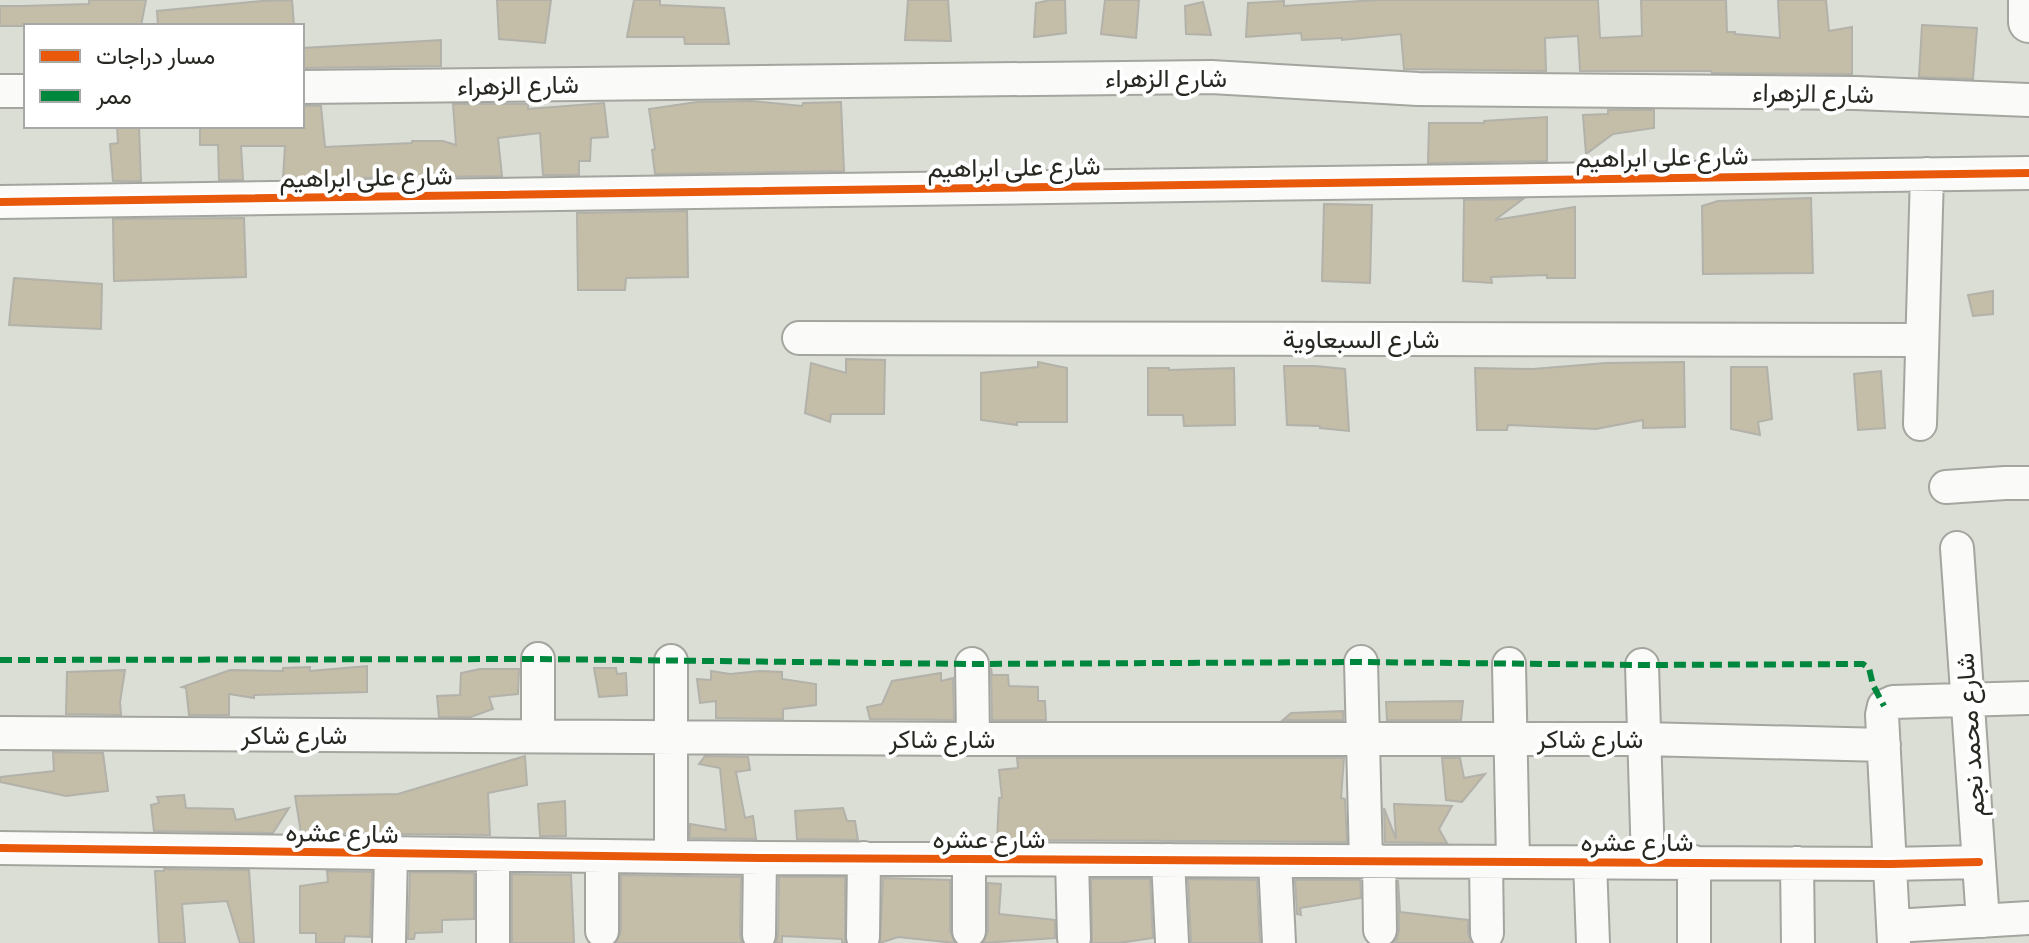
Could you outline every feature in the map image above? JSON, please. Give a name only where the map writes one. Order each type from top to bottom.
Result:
[{"type":"street","points":[[2029,0],[2029,22]]},
{"type":"street","name":"شارع الزهراء","points":[[304,87],[1211,77],[1418,89],[1856,93],[2029,100]]},
{"type":"street","points":[[0,91],[24,91]]},
{"type":"street","name":"شارع على ابراهيم","points":[[0,202],[2029,173]]},
{"type":"street","points":[[1920,424],[1927,174]]},
{"type":"street","name":"شارع السبعاوية","points":[[799,338],[1922,340]]},
{"type":"street","points":[[1946,487],[2029,483]]},
{"type":"street","name":"شارع محمد نجم","points":[[1957,548],[1983,921]]},
{"type":"street","points":[[538,659],[538,736]]},
{"type":"street","points":[[671,661],[671,857]]},
{"type":"street","points":[[1361,662],[1363,738],[1380,930]]},
{"type":"street","points":[[972,664],[973,739]]},
{"type":"street","points":[[1487,933],[1500,862],[1511,738],[1509,664]]},
{"type":"street","points":[[1642,665],[1648,862]]},
{"type":"street","points":[[2029,698],[1893,702],[1884,706],[1882,715],[1894,935],[1983,921],[2029,918]]},
{"type":"street","name":"شارع شاكر","points":[[0,733],[973,739],[1511,738],[1884,745]]},
{"type":"street","name":"شارع عشره","points":[[0,848],[760,858],[1979,862]]},
{"type":"street","points":[[389,943],[391,854]]},
{"type":"street","points":[[493,855],[493,943]]},
{"type":"street","points":[[602,856],[602,931]]},
{"type":"street","points":[[759,935],[760,858]]},
{"type":"street","points":[[863,937],[864,858]]},
{"type":"street","points":[[969,859],[969,931]]},
{"type":"street","points":[[1072,860],[1074,938]]},
{"type":"street","points":[[1168,860],[1172,942]]},
{"type":"street","points":[[1275,861],[1279,943]]},
{"type":"street","points":[[1590,862],[1593,943]]},
{"type":"street","points":[[1694,862],[1694,943]]},
{"type":"street","points":[[1797,863],[1798,943]]},
{"type":"building","points":[[89,0],[146,0],[141,24],[0,26],[0,6],[89,4]]},
{"type":"building","points":[[292,0],[294,24],[158,24],[157,11]]},
{"type":"building","points":[[497,0],[551,0],[545,43],[499,39]]},
{"type":"building","points":[[634,0],[660,0],[660,5],[724,8],[729,44],[685,44],[684,37],[627,37]]},
{"type":"building","points":[[908,0],[948,0],[951,41],[905,40]]},
{"type":"building","points":[[1065,0],[1066,33],[1034,37],[1036,3]]},
{"type":"building","points":[[1105,0],[1139,0],[1136,38],[1101,34]]},
{"type":"building","points":[[1376,0],[1598,0],[1600,38],[1642,36],[1641,0],[1726,0],[1727,32],[1780,38],[1778,0],[1826,0],[1829,31],[1852,27],[1852,74],[1580,71],[1578,36],[1545,38],[1546,71],[1404,69],[1401,34],[1342,40],[1302,40],[1301,33],[1246,37],[1248,3],[1284,1],[1284,6]]},
{"type":"building","points":[[1203,2],[1211,35],[1186,34],[1185,6]]},
{"type":"building","points":[[1922,25],[1977,28],[1973,79],[1919,77]]},
{"type":"building","points":[[441,40],[441,66],[304,68],[304,48]]},
{"type":"building","points":[[752,101],[802,106],[803,103],[841,102],[844,171],[655,174],[649,109],[697,102]]},
{"type":"building","points":[[604,103],[608,137],[591,138],[590,161],[579,161],[579,175],[543,175],[540,133],[498,138],[502,176],[283,179],[285,146],[241,146],[243,180],[219,180],[218,145],[200,145],[200,128],[304,128],[304,106],[321,106],[325,147],[412,141],[443,141],[456,145],[453,104],[528,104],[528,109]]},
{"type":"building","points":[[1608,110],[1654,110],[1654,128],[1613,134],[1586,154],[1583,115],[1608,114]]},
{"type":"building","points":[[1547,117],[1547,161],[1428,163],[1429,123],[1484,123]]},
{"type":"building","points":[[117,128],[139,128],[141,181],[113,181],[110,144],[118,143]]},
{"type":"building","points":[[1811,198],[1813,273],[1703,274],[1702,206],[1718,201]]},
{"type":"building","points":[[1523,199],[1495,220],[1575,207],[1575,278],[1547,278],[1547,275],[1491,277],[1492,283],[1463,281],[1464,200]]},
{"type":"building","points":[[1324,204],[1372,205],[1370,283],[1322,281]]},
{"type":"building","points":[[687,211],[688,277],[626,278],[625,290],[578,290],[577,213]]},
{"type":"building","points":[[244,218],[246,277],[114,281],[113,219]]},
{"type":"building","points":[[14,278],[102,284],[101,329],[9,325]]},
{"type":"building","points":[[1993,291],[1993,314],[1973,316],[1968,295]]},
{"type":"building","points":[[846,359],[885,360],[884,414],[831,414],[830,422],[805,413],[811,363],[846,373]]},
{"type":"building","points":[[1038,362],[1067,368],[1067,422],[1017,422],[1017,425],[981,420],[981,373],[1038,367]]},
{"type":"building","points":[[1684,362],[1685,427],[1643,428],[1643,420],[1596,429],[1508,425],[1507,430],[1477,430],[1475,368],[1533,369],[1606,363]]},
{"type":"building","points":[[1284,366],[1345,369],[1349,431],[1287,425]]},
{"type":"building","points":[[1731,367],[1767,367],[1772,419],[1758,422],[1760,435],[1731,429]]},
{"type":"building","points":[[1148,368],[1234,368],[1235,425],[1184,426],[1183,415],[1148,415]]},
{"type":"building","points":[[1881,371],[1885,428],[1858,430],[1854,374]]},
{"type":"building","points":[[367,666],[367,692],[254,695],[254,698],[229,694],[229,715],[189,715],[186,688],[182,687],[230,670],[283,671],[283,668],[310,667],[310,671]]},
{"type":"building","points":[[594,668],[616,668],[617,674],[626,673],[627,695],[599,697]]},
{"type":"building","points":[[991,668],[992,675],[1008,675],[1009,686],[1038,687],[1038,701],[1045,701],[1046,720],[992,720]]},
{"type":"building","points":[[480,669],[519,669],[518,694],[489,697],[493,709],[471,717],[439,717],[437,696],[460,695],[461,673]]},
{"type":"building","points":[[125,670],[121,715],[66,714],[67,672]]},
{"type":"building","points":[[711,671],[730,674],[782,672],[782,679],[816,684],[816,705],[783,709],[783,719],[716,718],[716,701],[700,703],[697,679],[711,680]]},
{"type":"building","points":[[941,673],[941,681],[953,678],[954,720],[870,719],[867,707],[882,704],[892,681]]},
{"type":"building","points":[[1463,701],[1461,720],[1387,720],[1386,702]]},
{"type":"building","points":[[1343,711],[1343,720],[1283,720],[1291,713]]},
{"type":"building","points":[[53,752],[103,753],[108,791],[66,796],[0,782],[0,777],[54,771]]},
{"type":"building","points":[[525,756],[527,785],[488,793],[490,835],[301,833],[295,796],[398,794]]},
{"type":"building","points":[[705,756],[748,757],[750,770],[736,772],[745,818],[753,816],[756,839],[690,838],[690,824],[726,830],[720,768],[699,764]]},
{"type":"building","points":[[1017,758],[1344,758],[1341,798],[1345,799],[1347,842],[997,840],[999,798],[1002,798],[999,770],[1018,768]]},
{"type":"building","points":[[1442,758],[1460,758],[1464,778],[1485,774],[1462,802],[1446,800]]},
{"type":"building","points":[[184,795],[186,808],[233,809],[236,820],[289,808],[273,833],[154,831],[151,805],[159,803],[157,797]]},
{"type":"building","points":[[565,801],[566,836],[540,836],[538,804]]},
{"type":"building","points":[[1394,804],[1452,806],[1439,829],[1447,843],[1385,842],[1384,808],[1396,839]]},
{"type":"building","points":[[843,808],[847,821],[855,821],[858,840],[797,839],[795,811]]},
{"type":"building","points":[[249,870],[254,943],[240,943],[227,901],[182,904],[185,943],[159,943],[155,871]]},
{"type":"building","points":[[327,871],[372,872],[370,937],[345,936],[344,943],[316,943],[316,933],[300,933],[300,886],[328,882]]},
{"type":"building","points":[[410,872],[474,873],[474,919],[442,920],[442,932],[415,933],[414,939],[408,939]]},
{"type":"building","points":[[512,874],[571,875],[574,943],[512,943]]},
{"type":"building","points":[[621,875],[741,877],[742,943],[616,943],[621,931]]},
{"type":"building","points":[[779,877],[845,877],[845,943],[842,939],[782,936],[782,943],[776,943]]},
{"type":"building","points":[[883,878],[950,880],[950,931],[955,943],[898,937],[880,943]]},
{"type":"building","points":[[1091,879],[1150,879],[1153,938],[1092,943]]},
{"type":"building","points":[[1188,879],[1257,880],[1260,943],[1191,943]]},
{"type":"building","points":[[1295,880],[1360,880],[1361,898],[1300,908],[1301,915],[1297,914]]},
{"type":"building","points":[[1398,880],[1400,912],[1468,920],[1471,943],[1393,943],[1399,930]]},
{"type":"building","points":[[988,883],[1001,884],[999,914],[1055,920],[1055,938],[983,943],[988,931]]},
{"type":"marked path","points":[[0,660],[1863,664],[1869,668],[1873,685],[1884,706]]},
{"type":"cycle path","points":[[0,202],[2029,173]]},
{"type":"cycle path","points":[[0,848],[760,858],[1979,862]]}]
